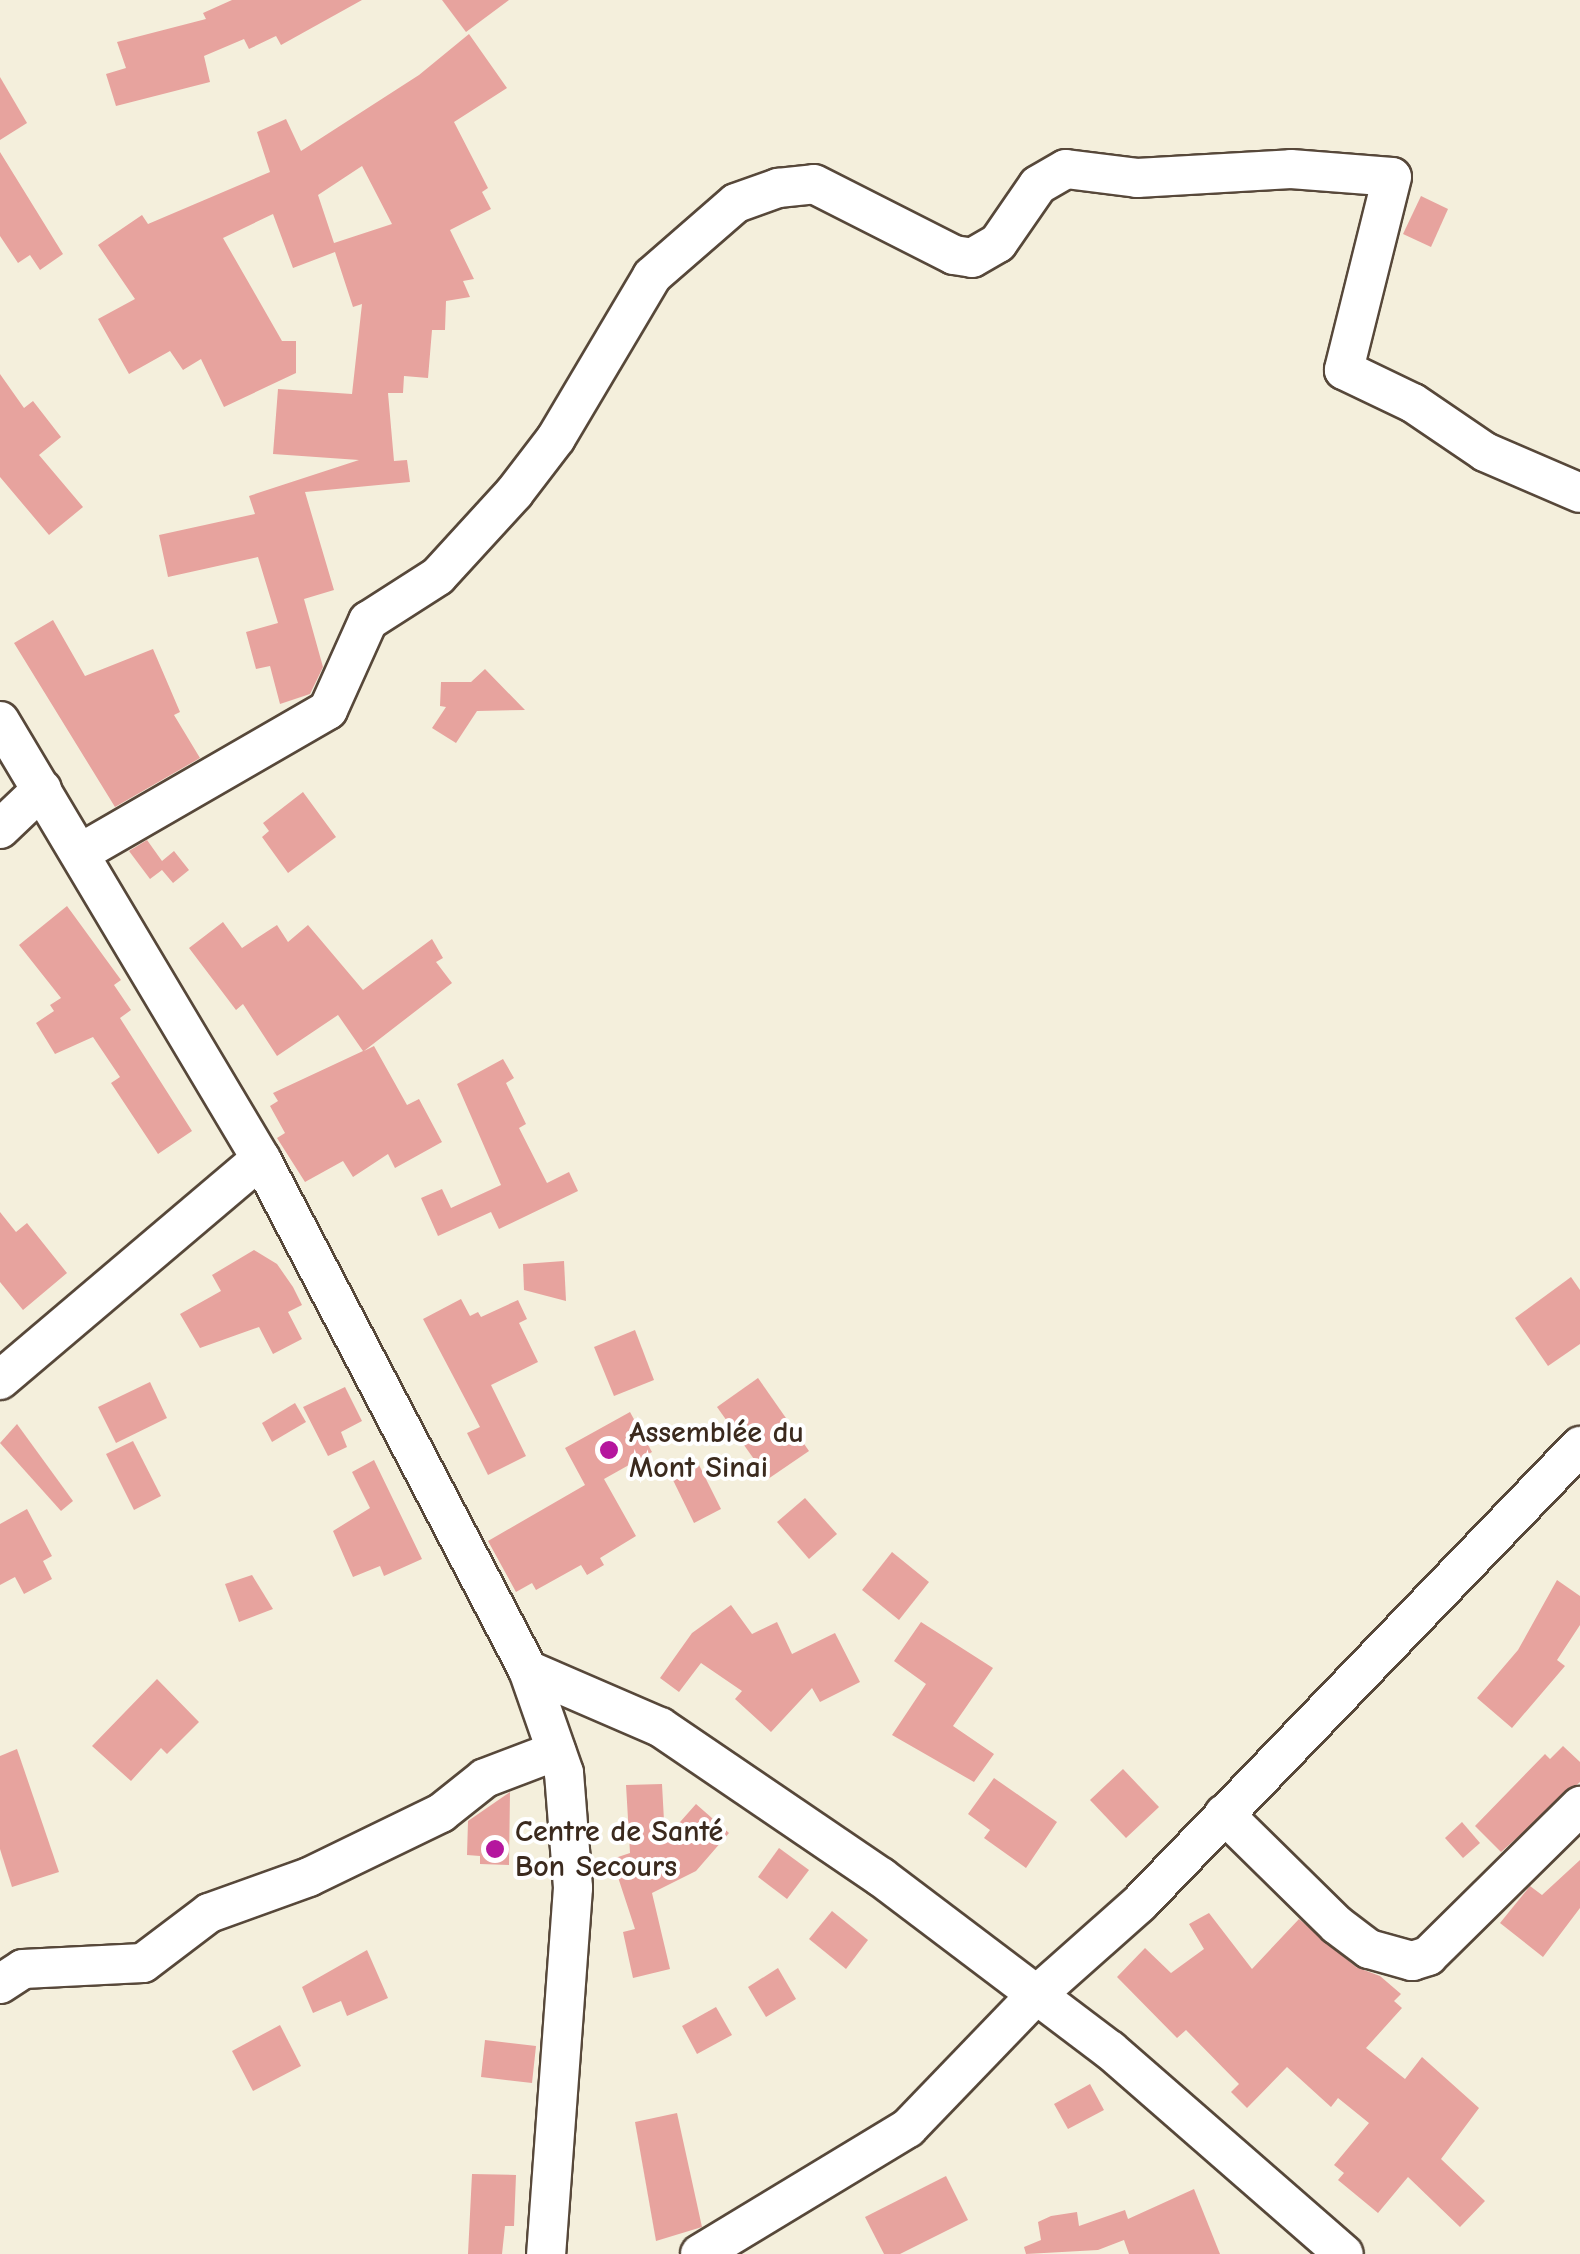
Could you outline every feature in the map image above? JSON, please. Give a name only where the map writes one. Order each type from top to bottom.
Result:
[{"type":"street","points":[[82,852],[328,710],[368,621],[438,576],[514,493],[556,438],[652,276],[736,203],[778,188],[814,184],[972,258],[998,243],[1038,185],[1066,169],[1137,178],[1291,169],[1392,177],[1344,370],[1412,402],[1485,452],[1580,493]]},
{"type":"street","points":[[0,722],[82,852],[261,1159],[528,1670],[556,1751],[573,1888],[546,2254]]},
{"type":"street","points":[[0,829],[42,789]]},
{"type":"street","points":[[0,1380],[261,1159]]},
{"type":"street","points":[[700,2254],[908,2128],[1033,1998],[1139,1904],[1580,1446]]},
{"type":"street","points":[[528,1670],[660,1727],[881,1877],[1033,1998],[1110,2050],[1344,2254]]},
{"type":"street","points":[[0,1984],[23,1969],[143,1963],[210,1913],[308,1878],[441,1814],[485,1778],[556,1751]]},
{"type":"street","points":[[1224,1814],[1337,1925],[1368,1949],[1412,1961],[1428,1956],[1580,1806]]},
{"type":"building","points":[[232,0],[362,0],[281,45],[276,36],[249,49],[244,39],[204,56],[210,82],[116,106],[106,74],[126,68],[117,42],[206,19],[203,13]]},
{"type":"building","points":[[442,0],[509,0],[466,32]]},
{"type":"building","points":[[469,34],[507,88],[454,122],[488,188],[482,192],[491,209],[450,230],[474,279],[463,281],[470,297],[446,301],[445,330],[432,330],[428,378],[404,376],[403,393],[388,393],[394,461],[407,460],[410,482],[305,492],[334,590],[304,599],[323,667],[310,694],[280,704],[270,666],[256,669],[246,632],[278,623],[258,557],[168,577],[159,535],[255,514],[249,496],[359,460],[273,454],[278,389],[352,394],[362,304],[353,307],[335,252],[293,268],[273,214],[223,238],[282,341],[296,341],[296,373],[224,407],[201,359],[183,370],[170,351],[129,374],[98,319],[135,299],[98,245],[142,215],[148,224],[270,172],[257,132],[286,119],[301,151],[419,75]],"holes":[[[362,166],[392,224],[334,243],[318,195]]]},
{"type":"building","points":[[0,77],[27,123],[0,140]]},
{"type":"building","points":[[0,152],[63,254],[40,270],[30,255],[18,263],[0,236]]},
{"type":"building","points":[[1421,196],[1448,209],[1431,247],[1403,234]]},
{"type":"building","points":[[0,374],[24,408],[33,401],[61,437],[39,455],[83,507],[49,535],[0,477]]},
{"type":"building","points":[[53,620],[85,676],[153,649],[180,712],[174,715],[200,758],[115,807],[14,643]]},
{"type":"building","points":[[485,669],[525,710],[477,711],[456,743],[432,728],[446,707],[440,706],[441,682],[471,682]]},
{"type":"building","points":[[303,792],[336,837],[288,873],[262,837],[269,831],[263,823]]},
{"type":"building","points":[[147,840],[162,861],[174,851],[189,870],[173,883],[162,870],[150,879],[129,851]]},
{"type":"building","points":[[67,906],[121,980],[114,985],[131,1010],[120,1018],[192,1131],[158,1154],[111,1083],[120,1077],[93,1037],[55,1054],[36,1023],[54,1011],[50,1005],[61,998],[19,945]]},
{"type":"building","points":[[223,922],[242,948],[277,925],[288,942],[308,925],[363,990],[432,939],[443,958],[436,962],[452,983],[364,1051],[374,1046],[407,1105],[419,1099],[442,1142],[395,1168],[388,1154],[353,1177],[343,1161],[305,1182],[277,1138],[285,1133],[270,1106],[278,1101],[273,1093],[363,1051],[338,1015],[277,1056],[243,1004],[236,1010],[189,948]]},
{"type":"building","points":[[503,1059],[514,1078],[506,1083],[526,1124],[519,1128],[547,1183],[569,1172],[578,1191],[499,1229],[491,1212],[438,1236],[421,1198],[442,1189],[451,1208],[501,1185],[457,1084]]},
{"type":"building","points":[[0,1212],[16,1232],[27,1223],[67,1273],[23,1310],[0,1282]]},
{"type":"building","points":[[254,1250],[277,1264],[293,1287],[302,1305],[288,1312],[302,1339],[273,1354],[259,1327],[200,1348],[180,1314],[221,1291],[212,1275]]},
{"type":"building","points":[[564,1261],[566,1301],[524,1290],[523,1264]]},
{"type":"building","points":[[1571,1277],[1580,1290],[1580,1344],[1548,1366],[1515,1318]]},
{"type":"building","points":[[461,1299],[470,1316],[478,1312],[481,1317],[518,1300],[527,1319],[519,1323],[538,1362],[491,1385],[526,1456],[488,1475],[467,1433],[480,1427],[423,1319]]},
{"type":"building","points":[[635,1330],[654,1380],[614,1396],[594,1347]]},
{"type":"building","points":[[758,1378],[809,1451],[768,1479],[717,1407]]},
{"type":"building","points":[[150,1382],[167,1418],[116,1443],[98,1407]]},
{"type":"building","points":[[345,1387],[362,1421],[341,1432],[347,1447],[328,1456],[303,1407]]},
{"type":"building","points":[[295,1403],[306,1422],[272,1442],[262,1423]]},
{"type":"building","points":[[630,1412],[652,1452],[604,1479],[636,1536],[600,1558],[604,1565],[587,1575],[581,1565],[536,1590],[532,1583],[516,1592],[488,1541],[585,1485],[565,1448]]},
{"type":"building","points":[[17,1424],[73,1501],[61,1511],[0,1443]]},
{"type":"building","points":[[133,1441],[161,1496],[134,1510],[106,1454]]},
{"type":"building","points":[[374,1460],[422,1559],[384,1576],[380,1566],[353,1577],[333,1531],[370,1508],[352,1472]]},
{"type":"building","points":[[698,1463],[721,1509],[694,1523],[671,1476]]},
{"type":"building","points":[[805,1498],[837,1534],[809,1559],[777,1522]]},
{"type":"building","points":[[27,1509],[52,1556],[43,1561],[52,1579],[24,1594],[15,1577],[0,1585],[0,1524]]},
{"type":"building","points":[[892,1552],[929,1582],[899,1620],[862,1590]]},
{"type":"building","points":[[252,1575],[273,1609],[239,1622],[225,1584]]},
{"type":"building","points":[[1557,1580],[1580,1596],[1580,1625],[1557,1660],[1565,1666],[1512,1728],[1477,1698],[1518,1650]]},
{"type":"building","points":[[731,1605],[752,1634],[777,1622],[792,1654],[835,1633],[860,1682],[820,1702],[812,1688],[771,1732],[735,1699],[742,1691],[701,1663],[679,1692],[660,1678],[692,1633]]},
{"type":"building","points":[[921,1622],[993,1668],[953,1726],[994,1754],[974,1782],[892,1735],[926,1684],[894,1661]]},
{"type":"building","points":[[157,1679],[199,1722],[167,1754],[161,1748],[131,1781],[92,1746]]},
{"type":"building","points":[[1563,1746],[1580,1762],[1580,1782],[1501,1852],[1475,1826],[1545,1754],[1550,1759]]},
{"type":"building","points":[[17,1749],[59,1872],[12,1887],[0,1849],[0,1756]]},
{"type":"building","points":[[1123,1769],[1159,1807],[1126,1838],[1090,1800]]},
{"type":"building","points":[[994,1778],[1057,1822],[1026,1868],[984,1838],[990,1830],[968,1814]]},
{"type":"building","points":[[662,1784],[665,1839],[696,1804],[729,1833],[696,1871],[652,1893],[670,1969],[633,1978],[623,1932],[635,1929],[612,1859],[630,1853],[626,1785]]},
{"type":"building","name":"Centre de Santé Bon Secours","points":[[510,1792],[509,1865],[480,1864],[480,1856],[467,1855],[468,1821]]},
{"type":"building","points":[[1462,1822],[1480,1843],[1463,1858],[1445,1838]]},
{"type":"building","points":[[779,1848],[809,1870],[787,1899],[758,1877]]},
{"type":"building","points":[[1580,1860],[1580,1908],[1543,1957],[1500,1923],[1530,1886],[1542,1895]]},
{"type":"building","points":[[832,1911],[868,1940],[846,1969],[809,1939]]},
{"type":"building","points":[[1209,1913],[1252,1969],[1299,1919],[1356,1967],[1380,1976],[1401,1994],[1394,2001],[1402,2008],[1366,2048],[1405,2079],[1422,2057],[1479,2108],[1441,2159],[1485,2201],[1460,2227],[1408,2177],[1378,2213],[1338,2180],[1344,2173],[1334,2165],[1369,2123],[1338,2098],[1331,2107],[1287,2067],[1247,2108],[1231,2092],[1239,2084],[1186,2030],[1177,2038],[1117,1977],[1145,1948],[1171,1973],[1204,1949],[1189,1924]]},
{"type":"building","points":[[367,1950],[388,1998],[347,2016],[341,2001],[313,2013],[302,1987]]},
{"type":"building","points":[[778,1968],[796,1999],[766,2017],[748,1987]]},
{"type":"building","points":[[716,2007],[732,2035],[697,2054],[682,2026]]},
{"type":"building","points":[[280,2025],[301,2066],[253,2091],[232,2051]]},
{"type":"building","points":[[485,2040],[536,2046],[532,2083],[481,2077]]},
{"type":"building","points":[[1090,2084],[1104,2110],[1068,2129],[1054,2104]]},
{"type":"building","points":[[677,2113],[702,2227],[656,2241],[635,2122]]},
{"type":"building","points":[[472,2174],[516,2175],[514,2226],[505,2226],[502,2254],[468,2254]]},
{"type":"building","points":[[946,2176],[968,2220],[900,2254],[884,2254],[865,2217]]},
{"type":"building","points":[[1194,2189],[1220,2254],[1129,2254],[1124,2240],[1098,2250],[1026,2254],[1024,2247],[1041,2240],[1038,2222],[1051,2216],[1077,2212],[1079,2226],[1125,2210],[1128,2219]]},
{"type":"place","name":"Assemblée du Mont Sinai","points":[[609,1450]]},
{"type":"place","name":"Centre de Santé Bon Secours","points":[[495,1849]]}]
